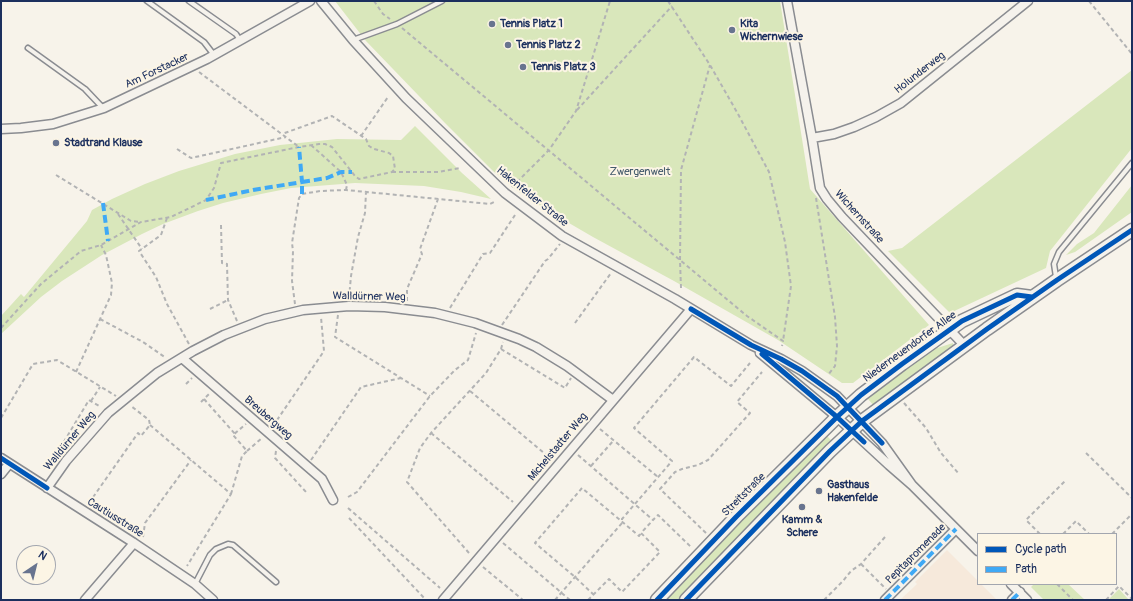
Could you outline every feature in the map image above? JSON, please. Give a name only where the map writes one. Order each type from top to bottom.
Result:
[{"type":"main road","points":[[686,600],[851,430],[964,345],[1132,230]]},
{"type":"main road","name":"Niederneuendorfer Allee","points":[[848,406],[950,328],[1017,295],[1032,298]]},
{"type":"main road","name":"Streitstraße","points":[[657,600],[714,540],[848,406]]},
{"type":"street","name":"Am Forstacker","points":[[1,129],[53,124],[104,108],[214,55],[310,1]]},
{"type":"street","name":"Hakenfelder Straße","points":[[321,1],[353,40],[406,98],[506,193],[562,236],[691,309],[751,345],[802,371],[837,396],[882,443],[912,485]]},
{"type":"street","name":"Wichernstraße","points":[[787,1],[820,188],[842,217],[950,328],[964,345]]},
{"type":"street","name":"Holunderweg","points":[[812,138],[834,134],[854,127],[876,117],[901,102],[1028,1]]},
{"type":"street","name":"Walldürner Weg","points":[[47,488],[66,461],[108,414],[157,373],[208,343],[245,326],[288,313],[320,308],[349,306],[412,309],[457,317],[519,339],[567,366],[613,400]]},
{"type":"street","name":"Michelstadter Weg","points":[[442,600],[691,309]]},
{"type":"street","name":"Hakenfelder Straße","points":[[751,345],[851,430],[912,485]]},
{"type":"street","name":"Breubergweg","points":[[182,358],[322,479],[333,500]]},
{"type":"street","name":"Cautiusstraße","points":[[1,458],[134,543],[195,584],[214,600]]},
{"type":"street","points":[[1,474],[9,464]]},
{"type":"street","points":[[912,485],[977,550]]},
{"type":"street","name":"Pepitapromenade","points":[[885,600],[956,529]]},
{"type":"street","points":[[85,600],[134,543]]},
{"type":"street","points":[[1013,585],[1028,600]]},
{"type":"street","points":[[1012,600],[1020,592]]},
{"type":"lane","points":[[147,1],[204,42],[214,55]]},
{"type":"lane","points":[[189,1],[236,34],[240,41]]},
{"type":"lane","points":[[353,40],[397,24],[442,1]]},
{"type":"lane","points":[[28,48],[85,89],[104,108]]},
{"type":"lane","points":[[1057,280],[1054,264],[1059,252],[1132,163]]},
{"type":"lane","points":[[195,584],[210,555],[216,549],[228,544],[233,545],[276,582]]},
{"type":"path","points":[[374,1],[382,14],[397,24],[747,316],[783,341]]},
{"type":"path","points":[[576,111],[610,1]]},
{"type":"path","points":[[668,1],[710,65],[769,172],[785,242],[792,286],[782,346]]},
{"type":"path","points":[[1089,1],[1132,54]]},
{"type":"path","points":[[510,189],[549,150],[576,111],[672,6]]},
{"type":"path","points":[[682,288],[680,260],[681,170],[710,65]]},
{"type":"path","points":[[197,71],[299,147]]},
{"type":"path","points":[[361,136],[388,96]]},
{"type":"path","points":[[282,134],[332,116],[366,139],[368,146],[389,153],[393,156],[395,169],[392,172]]},
{"type":"path","points":[[177,149],[192,158],[286,137]]},
{"type":"path","points":[[56,175],[131,221],[140,222],[167,218],[206,200],[214,188],[221,163],[299,147],[325,144],[332,148],[359,179],[392,172],[438,172],[460,168]]},
{"type":"path","points":[[311,145],[341,172],[347,184],[346,190]]},
{"type":"path","points":[[820,188],[816,197],[836,317],[837,346],[835,366],[828,375]]},
{"type":"path","points":[[295,306],[292,281],[292,242],[299,198],[302,194],[320,191],[346,190],[490,204],[496,201]]},
{"type":"path","points":[[349,301],[351,276],[358,237],[365,213],[366,192]]},
{"type":"path","points":[[406,304],[407,289],[422,254],[420,249],[438,199]]},
{"type":"path","points":[[118,212],[142,249],[140,251],[156,277],[167,304],[190,345]]},
{"type":"path","points":[[449,311],[452,303],[483,254],[490,253],[515,215]]},
{"type":"path","points":[[142,249],[161,235],[167,218]]},
{"type":"path","points":[[1,328],[41,284],[81,251],[101,245],[140,222]]},
{"type":"path","points":[[221,225],[222,263],[227,264],[228,300],[238,324]]},
{"type":"path","points":[[501,326],[545,261],[560,243]]},
{"type":"path","points":[[76,372],[111,295],[112,283],[106,255],[101,245]]},
{"type":"path","points":[[575,323],[611,272]]},
{"type":"path","points":[[210,309],[228,300]]},
{"type":"path","points":[[338,314],[334,337],[402,377],[430,396]]},
{"type":"path","points":[[272,428],[324,351],[321,315]]},
{"type":"path","points":[[100,319],[148,345],[168,359]]},
{"type":"path","points":[[348,497],[357,492],[430,396],[455,370],[468,360],[476,331]]},
{"type":"path","points":[[469,553],[407,482],[420,448],[486,373],[501,349],[504,341]]},
{"type":"path","points":[[501,349],[565,388],[571,377]]},
{"type":"path","points":[[555,600],[672,461],[634,428],[694,357],[731,386],[750,363]]},
{"type":"path","points":[[1,418],[32,364],[57,360],[117,397]]},
{"type":"path","points":[[714,540],[660,488],[675,472],[698,465],[708,460],[750,413],[737,402],[762,372]]},
{"type":"path","points":[[311,461],[361,387],[402,377]]},
{"type":"path","points":[[186,384],[193,378]]},
{"type":"path","points":[[53,460],[89,400],[91,401],[100,387]]},
{"type":"path","points":[[470,391],[550,458]]},
{"type":"path","points":[[201,402],[210,393]]},
{"type":"path","points":[[204,399],[247,451]]},
{"type":"path","points":[[91,401],[104,409]]},
{"type":"path","points":[[904,403],[926,428],[941,453],[959,474]]},
{"type":"path","points":[[128,404],[149,420],[150,425],[231,494]]},
{"type":"path","points":[[76,422],[85,428]]},
{"type":"path","points":[[234,434],[246,424]]},
{"type":"path","points":[[89,503],[138,434],[142,436],[150,425]]},
{"type":"path","points":[[600,429],[658,477]]},
{"type":"path","points":[[432,433],[513,502]]},
{"type":"path","points":[[187,566],[231,494],[242,456],[262,438]]},
{"type":"path","points":[[591,466],[614,440]]},
{"type":"path","points":[[276,450],[275,458],[306,492]]},
{"type":"path","points":[[1086,453],[1132,498]]},
{"type":"path","points":[[578,455],[654,520]]},
{"type":"path","points":[[142,537],[145,523],[191,460]]},
{"type":"path","points":[[1039,533],[1026,520],[1066,480]]},
{"type":"path","points":[[594,595],[535,543],[582,488],[639,536],[658,516],[700,555]]},
{"type":"path","points":[[348,508],[440,588]]},
{"type":"path","points":[[1113,533],[1132,514]]},
{"type":"path","points":[[349,518],[426,600]]},
{"type":"path","points":[[1064,533],[1076,521],[1088,533]]},
{"type":"path","points":[[588,600],[609,579],[622,592],[660,552],[641,533]]},
{"type":"path","points":[[824,600],[851,571],[861,564],[885,536]]},
{"type":"path","points":[[503,543],[570,600]]},
{"type":"path","points":[[483,567],[523,600]]},
{"type":"path","points":[[1058,585],[1074,600]]},
{"type":"path","points":[[1106,600],[1119,586],[1132,599]]},
{"type":"shaded area","points":[[947,550],[977,580],[977,585],[982,585],[997,600],[900,600],[917,584],[915,582]]},
{"type":"green space","name":"Zwergenwelt","points":[[335,1],[780,1],[810,189],[929,325],[853,383],[842,383],[778,340],[593,237],[519,192],[493,171],[366,41]]},
{"type":"green space","points":[[1132,70],[1132,148],[1050,251],[1046,268],[950,313],[888,251],[902,248]]},
{"type":"green space","points":[[415,126],[462,173],[491,199],[424,186],[355,183],[291,188],[223,203],[163,224],[102,255],[62,281],[41,297],[1,334],[1,316],[21,294],[24,297],[87,221],[92,210],[112,199],[179,171],[235,154],[280,145],[337,139],[401,140]]},
{"type":"green space","points":[[1132,185],[1132,212],[1075,252],[1066,255],[1077,244],[1094,233]]},
{"type":"green space","points":[[953,343],[950,350],[923,368],[914,378],[874,406],[868,399],[931,350]]},
{"type":"green space","points":[[826,435],[831,440],[679,600],[664,600],[724,537]]},
{"type":"green space","points":[[1033,585],[1069,585],[1085,600],[1044,600],[1031,587]]},
{"type":"green space","points":[[1119,589],[1129,600],[1108,600]]},
{"type":"marked path","points":[[206,200],[302,182],[299,147]]},
{"type":"marked path","points":[[302,194],[302,182],[327,178],[341,172],[352,172]]},
{"type":"marked path","points":[[103,203],[108,241]]},
{"type":"marked path","points":[[885,600],[956,529]]},
{"type":"marked path","points":[[1012,600],[1020,592]]},
{"type":"cycle path","points":[[686,600],[830,451],[862,421],[987,329],[1132,230]]},
{"type":"cycle path","points":[[657,600],[736,517],[861,395],[962,321],[1017,295],[1032,297]]},
{"type":"cycle path","points":[[691,309],[751,345],[802,371],[837,396],[882,443]]},
{"type":"cycle path","points":[[762,354],[837,417],[864,442]]},
{"type":"cycle path","points":[[1,458],[47,488]]},
{"type":"place","name":"Tennis Platz 1","points":[[492,24]]},
{"type":"place","name":"Kita Wichernwiese","points":[[732,30]]},
{"type":"place","name":"Tennis Platz 2","points":[[508,45]]},
{"type":"place","name":"Tennis Platz 3","points":[[523,67]]},
{"type":"place","name":"Stadtrand Klause","points":[[56,143]]},
{"type":"place","name":"Gasthaus Hakenfelde","points":[[819,491]]},
{"type":"place","name":"Kamm & Schere","points":[[802,507]]}]
